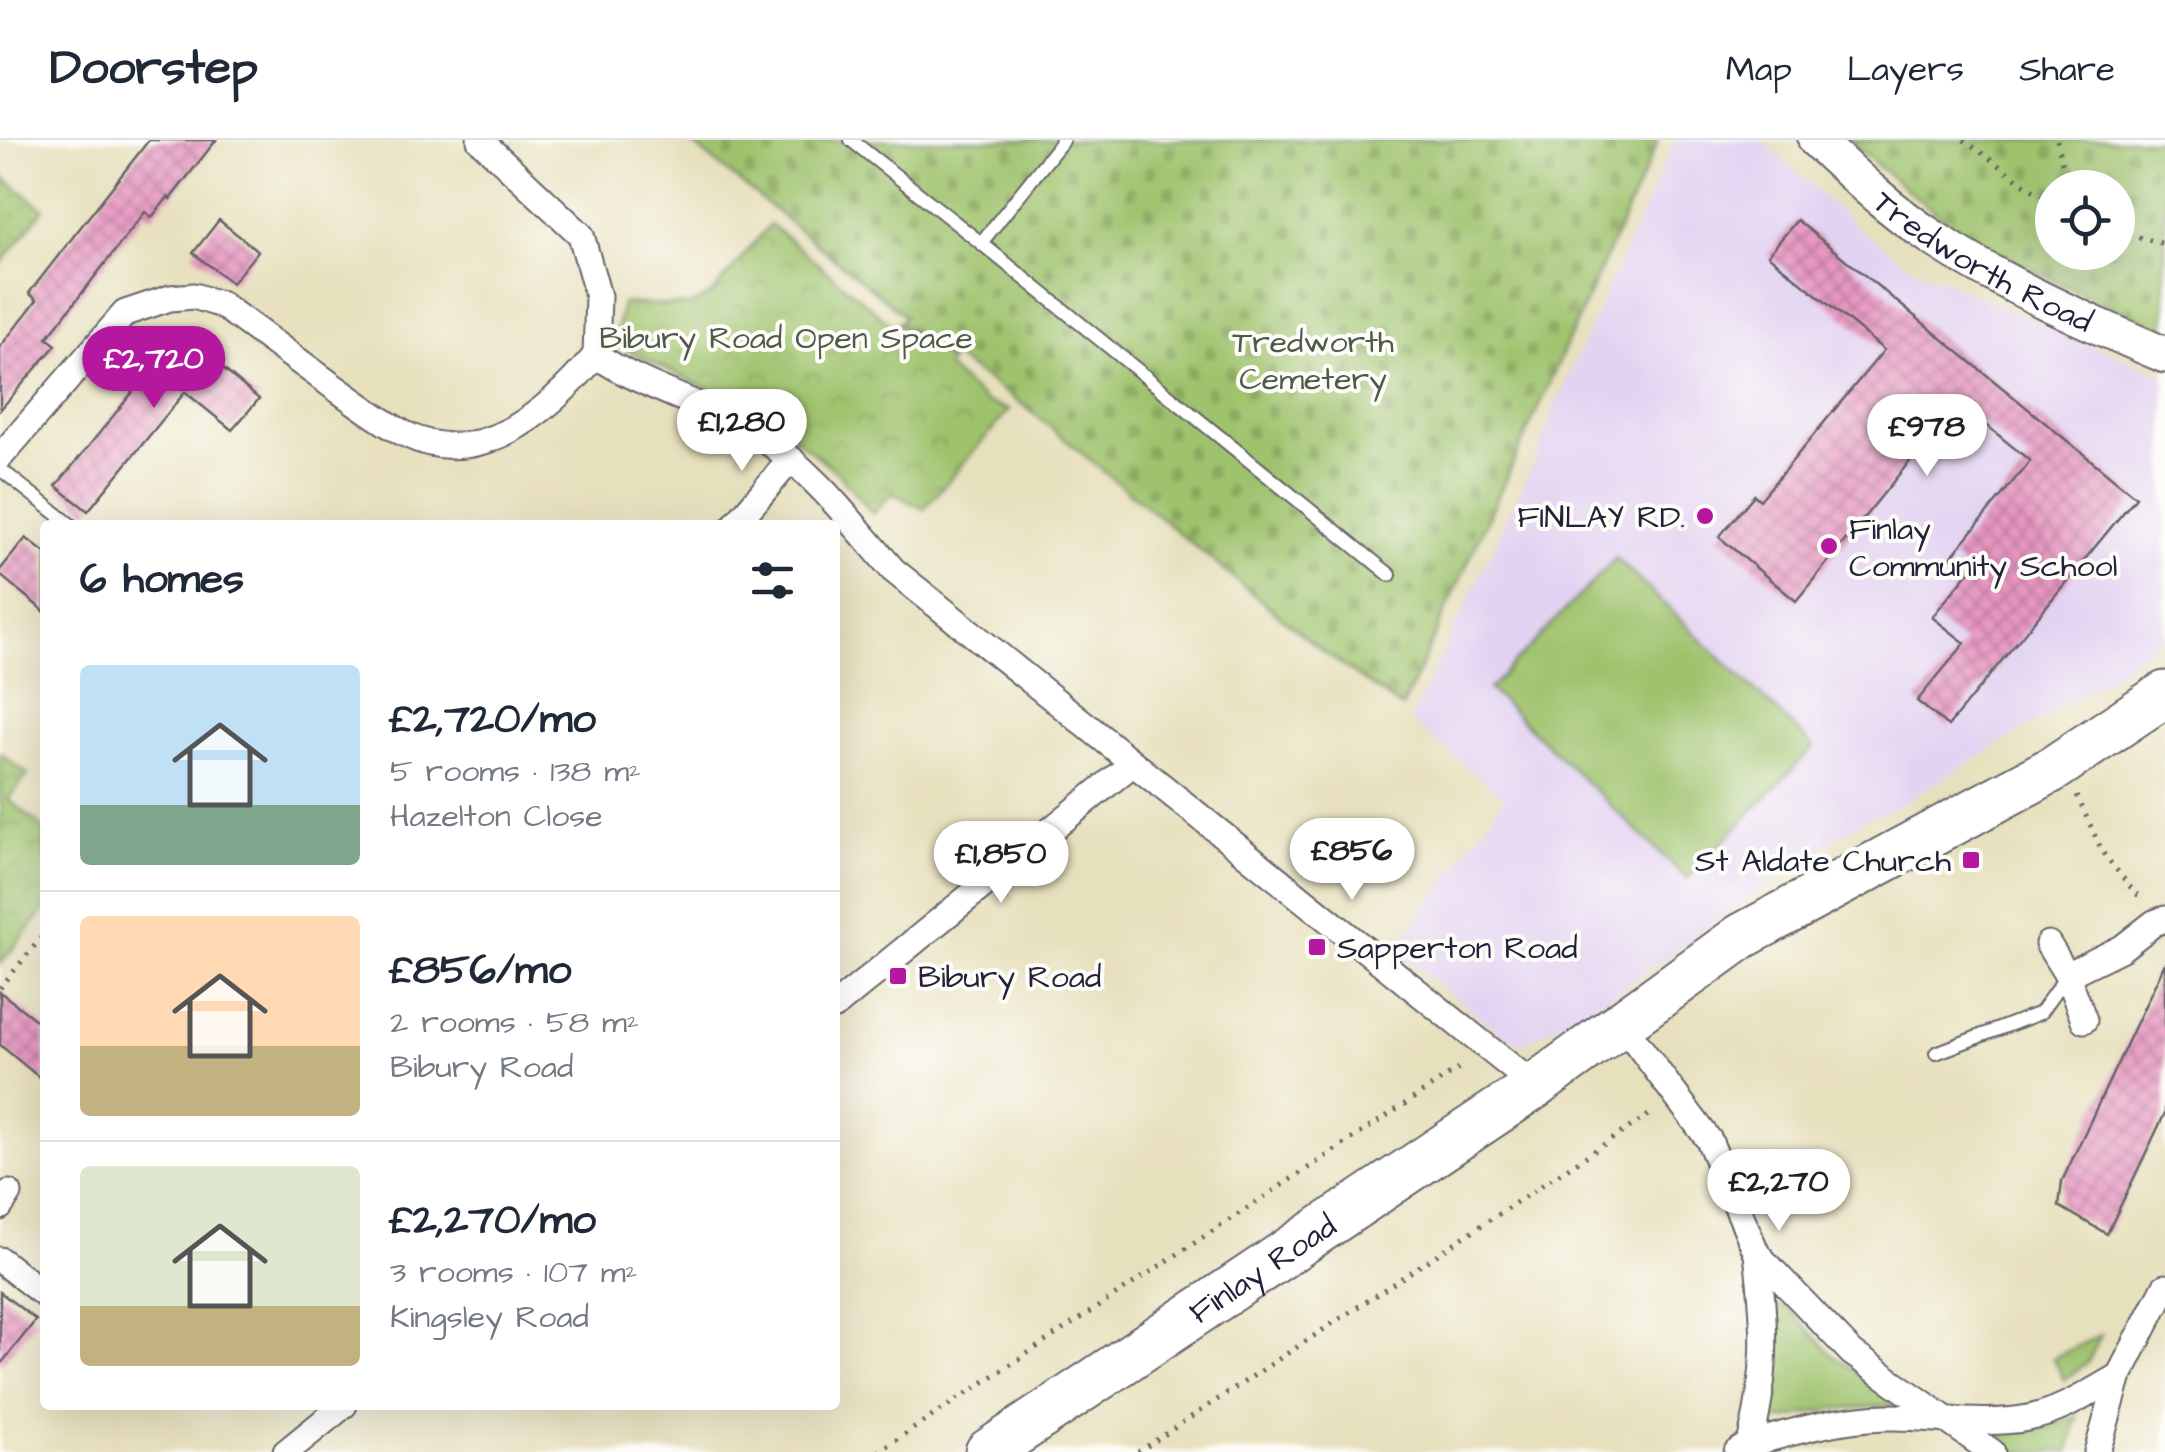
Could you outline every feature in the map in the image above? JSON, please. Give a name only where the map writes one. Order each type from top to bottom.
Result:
[{"type":"highway","points":[[1535,1086],[1742,936],[2053,769],[2165,694]]},
{"type":"highway","points":[[1535,1086],[1632,1037],[1755,950],[1776,921]]},
{"type":"highway","name":"Finlay Road","points":[[988,1452],[1535,1086]]},
{"type":"street","points":[[0,457],[125,313],[170,298],[194,296],[222,305],[373,415],[409,436],[448,444],[491,440],[529,421],[560,396],[596,356],[598,296],[582,235],[480,140]]},
{"type":"street","name":"Tredworth Road","points":[[1816,140],[1866,187],[1945,245],[2071,315],[2165,355]]},
{"type":"street","points":[[596,356],[619,371],[754,432],[791,459],[893,570],[1535,1086]]},
{"type":"street","points":[[739,520],[791,459]]},
{"type":"street","points":[[840,1002],[1132,764]]},
{"type":"street","points":[[2066,976],[2122,948],[2154,923],[2158,909]]},
{"type":"street","points":[[2048,944],[2084,1020]]},
{"type":"street","points":[[1632,1037],[1710,1140],[1757,1254],[1764,1383],[1744,1448]]},
{"type":"street","points":[[1757,1254],[1852,1354],[1992,1452]]},
{"type":"street","points":[[0,1260],[40,1292]]},
{"type":"street","points":[[2097,1452],[2119,1376],[2165,1288]]},
{"type":"street","points":[[1744,1448],[1843,1421],[1887,1417],[2002,1421],[2028,1418],[2053,1411],[2119,1376]]},
{"type":"street","points":[[286,1452],[338,1410]]},
{"type":"lane","points":[[851,140],[1390,575]]},
{"type":"lane","points":[[980,243],[1063,140]]},
{"type":"lane","points":[[0,469],[65,520]]},
{"type":"lane","points":[[1936,1054],[2040,1014],[2066,976]]},
{"type":"path","points":[[1964,140],[2035,191]]},
{"type":"path","points":[[2057,140],[2066,170]]},
{"type":"path","points":[[2135,236],[2165,244]]},
{"type":"path","points":[[2053,769],[2074,790],[2102,853],[2136,894],[2158,909]]},
{"type":"path","points":[[0,988],[40,938]]},
{"type":"path","points":[[35,944],[40,948]]},
{"type":"path","points":[[878,1452],[1282,1188],[1487,1046]]},
{"type":"path","points":[[1138,1452],[1677,1096]]},
{"type":"shaded area","name":"Finlay Community School","points":[[1675,140],[1761,140],[1860,230],[1915,269],[2165,376],[2165,636],[2107,679],[1896,807],[1867,818],[1842,834],[1612,995],[1524,1043],[1507,1038],[1395,950],[1505,798],[1410,721],[1537,456],[1556,403]]},
{"type":"green space","name":"Tredworth Cemetery","points":[[688,140],[1659,140],[1402,708],[1321,650],[1022,404],[953,357],[949,361],[899,323],[905,316]]},
{"type":"green space","points":[[1848,140],[2165,140],[2165,329],[2019,263],[1926,205]]},
{"type":"green space","points":[[0,175],[44,209],[0,265]]},
{"type":"green space","name":"Bibury Road Open Space","points":[[770,224],[894,327],[899,323],[949,361],[947,368],[986,402],[1009,410],[924,509],[892,493],[873,514],[837,472],[771,419],[620,347],[616,336],[622,303],[689,306],[712,294]]},
{"type":"green space","points":[[1616,558],[1814,747],[1687,879],[1489,689]]},
{"type":"green space","points":[[0,753],[28,775],[8,799],[40,825],[40,916],[0,964]]},
{"type":"green space","points":[[1780,1305],[1790,1310],[1834,1356],[1892,1397],[1891,1406],[1831,1409],[1774,1421],[1771,1412],[1777,1380]]},
{"type":"green space","points":[[2101,1335],[2088,1362],[2064,1380],[2053,1358]]},
{"type":"green space","points":[[2077,1416],[2069,1452],[2014,1452],[2001,1441],[2003,1434],[2050,1427]]},
{"type":"building","points":[[149,140],[216,140],[170,199],[152,217],[145,212],[47,338],[56,345],[0,410],[0,347],[37,300],[29,293]]},
{"type":"building","points":[[219,220],[258,251],[232,283],[193,253]]},
{"type":"building","points":[[1797,220],[2136,497],[1948,726],[1917,701],[1965,643],[1932,617],[1969,572],[1951,557],[2030,461],[1958,402],[1796,601],[1719,537],[1754,495],[1760,500],[1884,350],[1768,255]]},
{"type":"building","points":[[202,341],[203,352],[259,399],[232,430],[185,392],[88,511],[56,486],[132,393],[126,350]]},
{"type":"building","points":[[26,538],[40,549],[40,608],[0,575]]},
{"type":"building","points":[[2165,963],[2165,1113],[2107,1234],[2059,1206],[2062,1181]]},
{"type":"building","points":[[0,992],[40,1023],[40,1078],[0,1045]]},
{"type":"building","points":[[0,1292],[36,1320],[0,1365]]},
{"type":"place","name":"FINLAY RD.","points":[[1705,516]]},
{"type":"place","name":"Finlay Community School","points":[[1829,546]]},
{"type":"place","name":"St Aldate Church","points":[[1971,860]]},
{"type":"place","name":"Sapperton Road","points":[[1317,947]]},
{"type":"place","name":"Bibury Road","points":[[898,976]]}]
